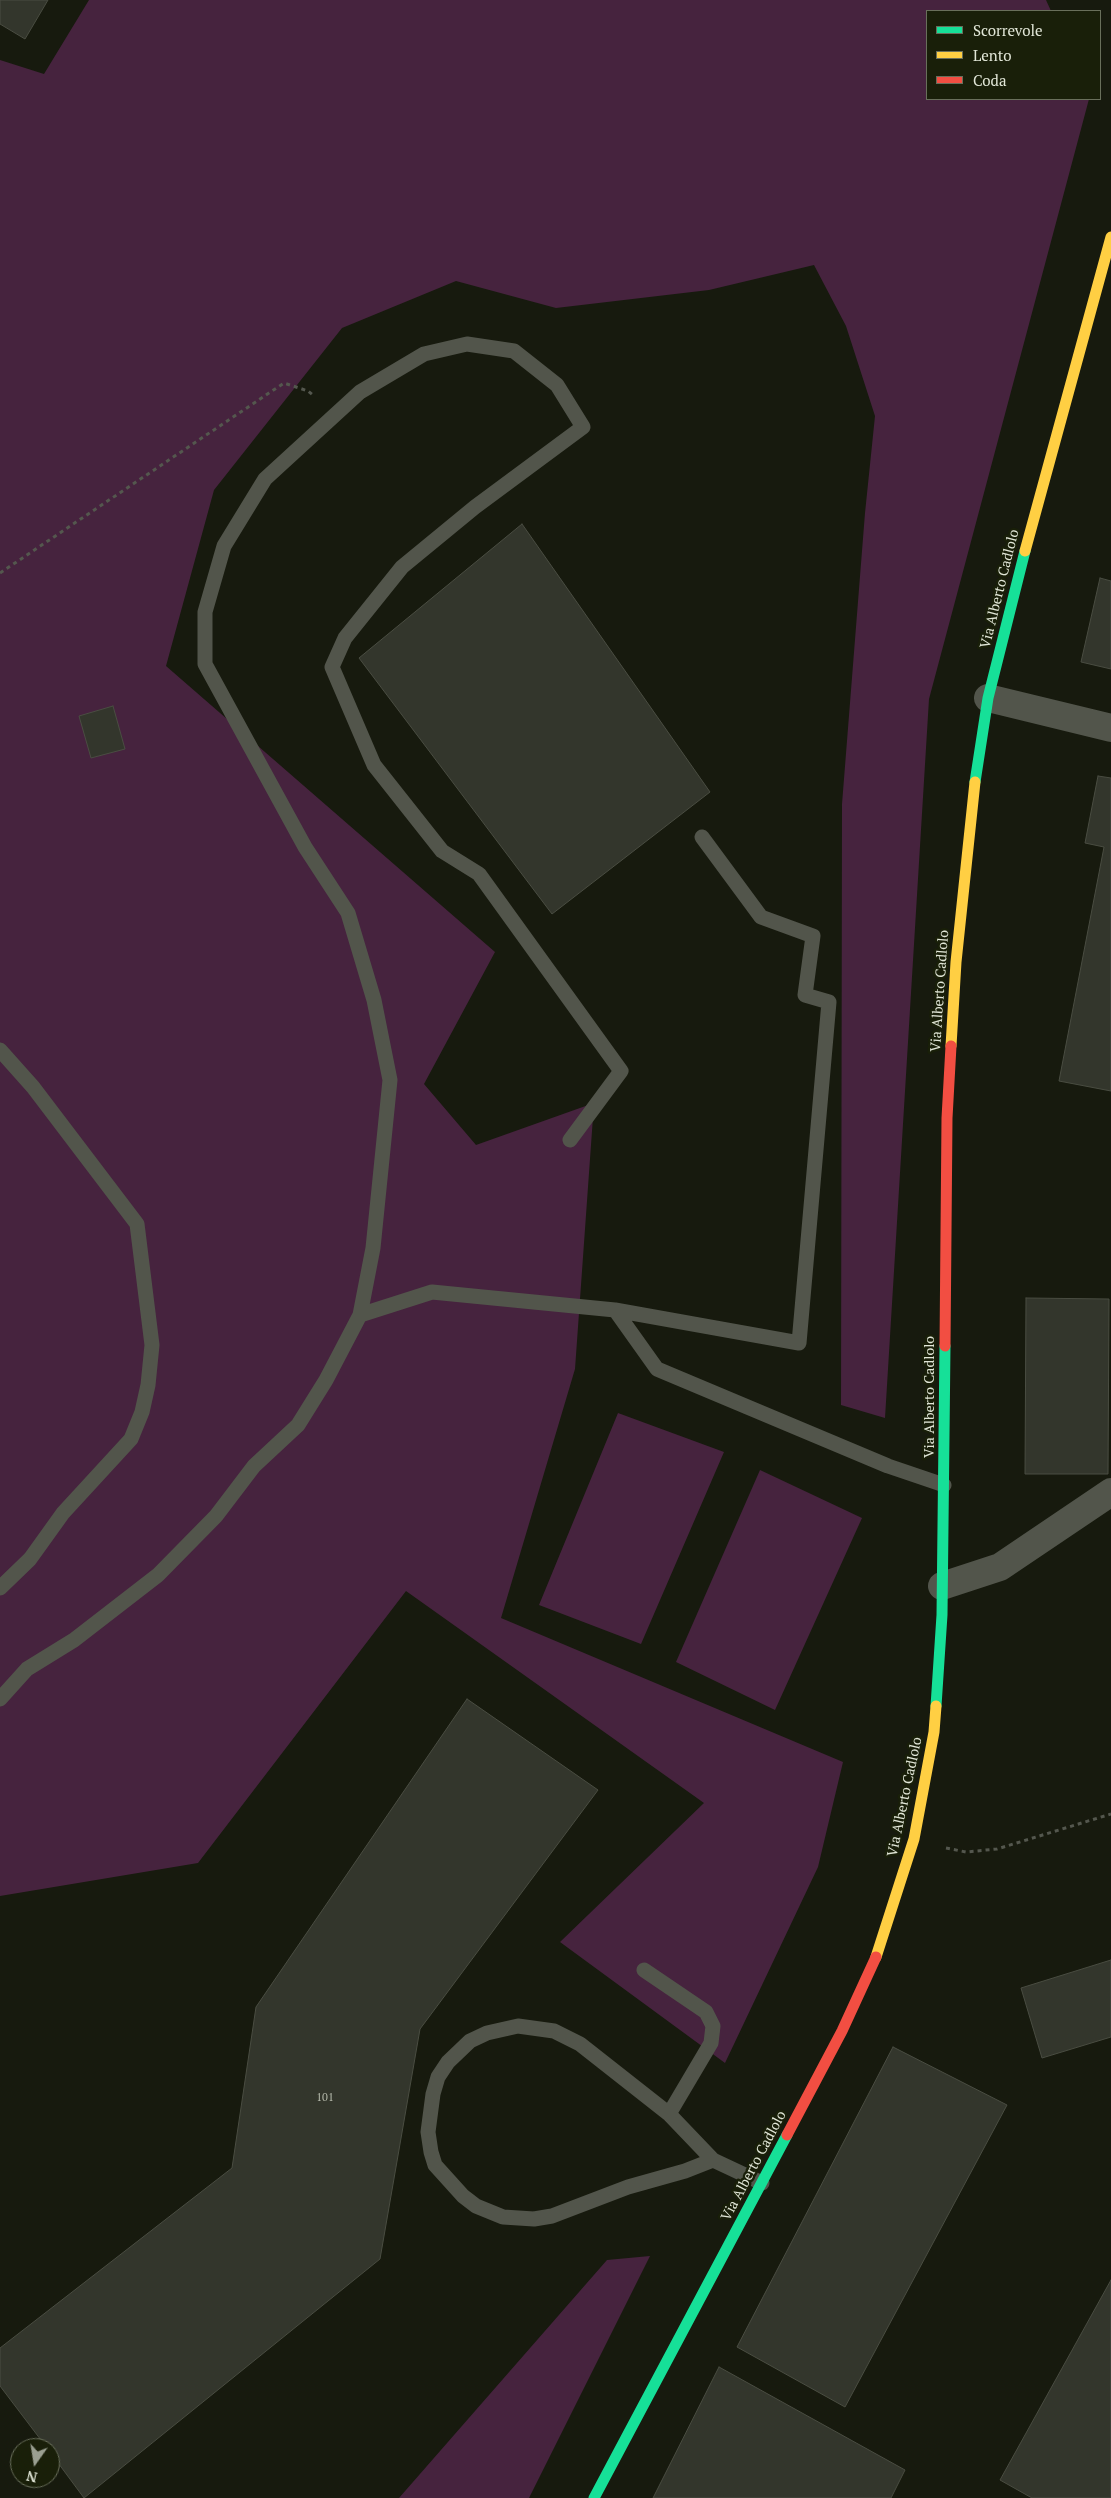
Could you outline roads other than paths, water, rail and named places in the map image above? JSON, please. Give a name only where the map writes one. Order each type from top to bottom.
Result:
[{"type":"street","name":"Via Alberto Cadlolo","points":[[594,2498],[842,2031],[876,1958],[914,1838],[934,1732],[942,1586],[947,1118],[970,812],[988,698],[1031,529],[1111,237]]},
{"type":"street","points":[[988,698],[1111,728]]},
{"type":"street","points":[[942,1586],[1000,1567],[1111,1492]]},
{"type":"lane","points":[[0,1699],[27,1669],[74,1640],[158,1575],[216,1516],[254,1466],[298,1425],[326,1380],[360,1315],[373,1248],[390,1080],[374,1000],[348,914],[305,847],[205,664],[205,612],[224,546],[265,479],[360,392],[424,354],[467,344],[514,351],[557,386],[583,427],[476,507],[402,567],[345,638],[332,667],[374,765],[442,851],[479,874],[621,1071],[570,1140]]},
{"type":"lane","points":[[360,1315],[432,1292],[614,1310],[799,1343],[829,1002],[805,995],[813,936],[761,917],[702,838]]},
{"type":"lane","points":[[0,1050],[33,1088],[137,1224],[152,1345],[148,1385],[142,1412],[131,1439],[63,1513],[30,1559],[0,1588]]},
{"type":"lane","points":[[614,1310],[658,1369],[888,1466],[944,1485]]},
{"type":"lane","points":[[644,1970],[706,2012],[713,2026],[711,2043],[669,2114]]},
{"type":"lane","points":[[713,2160],[685,2171],[628,2187],[552,2216],[517,2219],[503,2217],[476,2206],[448,2181],[435,2165],[428,2132],[432,2094],[438,2077],[458,2050],[470,2041],[487,2033],[518,2026],[554,2031],[580,2044],[669,2114],[713,2160],[762,2183]]}]
